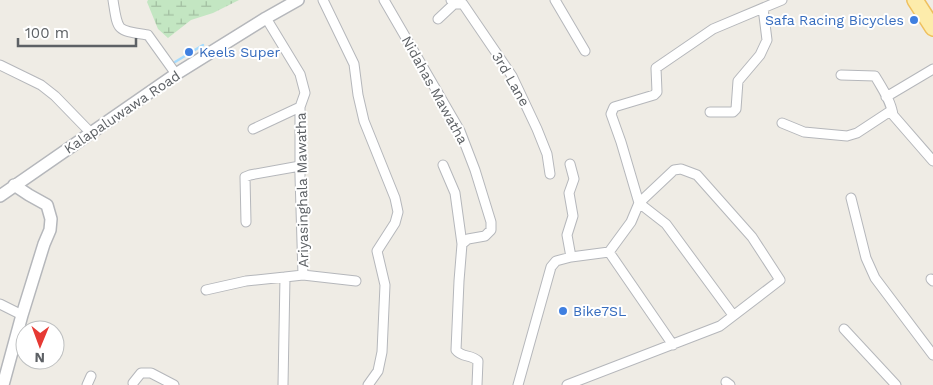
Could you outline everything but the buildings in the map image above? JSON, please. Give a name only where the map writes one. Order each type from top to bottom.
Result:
[{"type":"main road","points":[[915,0],[933,28]]},
{"type":"street","points":[[113,0],[117,24],[124,32],[148,35],[176,74]]},
{"type":"street","name":"Kalapaluwawa Road","points":[[0,196],[176,74],[298,0]]},
{"type":"street","points":[[323,0],[354,64],[364,121],[395,198],[398,212],[395,223],[376,251],[385,285],[382,352],[378,371],[368,385]]},
{"type":"street","name":"Nidahas Mawatha","points":[[384,0],[460,130],[475,170],[491,222],[491,230],[485,236],[468,239],[462,244]]},
{"type":"street","points":[[555,0],[585,51]]},
{"type":"street","points":[[733,316],[666,224],[639,204],[611,114],[614,107],[654,95],[657,92],[656,68],[713,30],[782,0]]},
{"type":"street","points":[[438,19],[452,2]]},
{"type":"street","name":"3rd Lane","points":[[452,2],[463,4],[512,76],[547,154],[550,174]]},
{"type":"street","points":[[710,112],[733,112],[736,108],[738,81],[760,55],[767,40],[763,8]]},
{"type":"street","name":"Ariyasinghala Mawatha","points":[[266,18],[300,74],[305,93],[300,107],[303,276],[285,277],[282,385]]},
{"type":"street","points":[[0,65],[41,85],[55,96],[91,133]]},
{"type":"street","points":[[886,97],[933,70]]},
{"type":"street","points":[[842,75],[875,76],[893,115],[933,161]]},
{"type":"street","points":[[253,129],[300,107]]},
{"type":"street","points":[[782,123],[804,132],[847,136],[857,133],[892,110]]},
{"type":"street","points":[[570,164],[574,180],[568,193],[573,216],[567,235],[571,257]]},
{"type":"street","points":[[443,165],[455,194],[462,244],[456,350],[460,355],[474,358],[478,361],[477,385]]},
{"type":"street","points":[[246,222],[245,177],[250,174],[300,166]]},
{"type":"street","points":[[518,385],[551,266],[556,261],[571,257],[609,252],[631,222],[639,204],[674,170],[680,169],[697,175],[752,236],[780,280],[720,326],[567,385]]},
{"type":"street","points":[[3,385],[22,315],[50,230],[51,218],[47,205],[14,185]]},
{"type":"street","points":[[851,198],[866,258],[875,278],[933,355]]},
{"type":"street","points":[[609,252],[673,345]]},
{"type":"street","points":[[303,276],[356,281]]},
{"type":"street","points":[[206,290],[246,281],[285,277]]},
{"type":"street","points":[[0,304],[22,315]]},
{"type":"street","points":[[844,329],[896,385]]},
{"type":"street","points":[[133,383],[141,373],[151,373],[174,385]]},
{"type":"green space","points":[[148,0],[239,0],[213,13],[191,20],[168,38],[158,29],[147,2]]},
{"type":"waterway","points":[[175,62],[203,45]]},
{"type":"place","name":"Safa Racing Bicycles","points":[[914,20]]},
{"type":"place","name":"Keels Super","points":[[189,52]]},
{"type":"place","name":"Bike7SL","points":[[563,311]]}]
